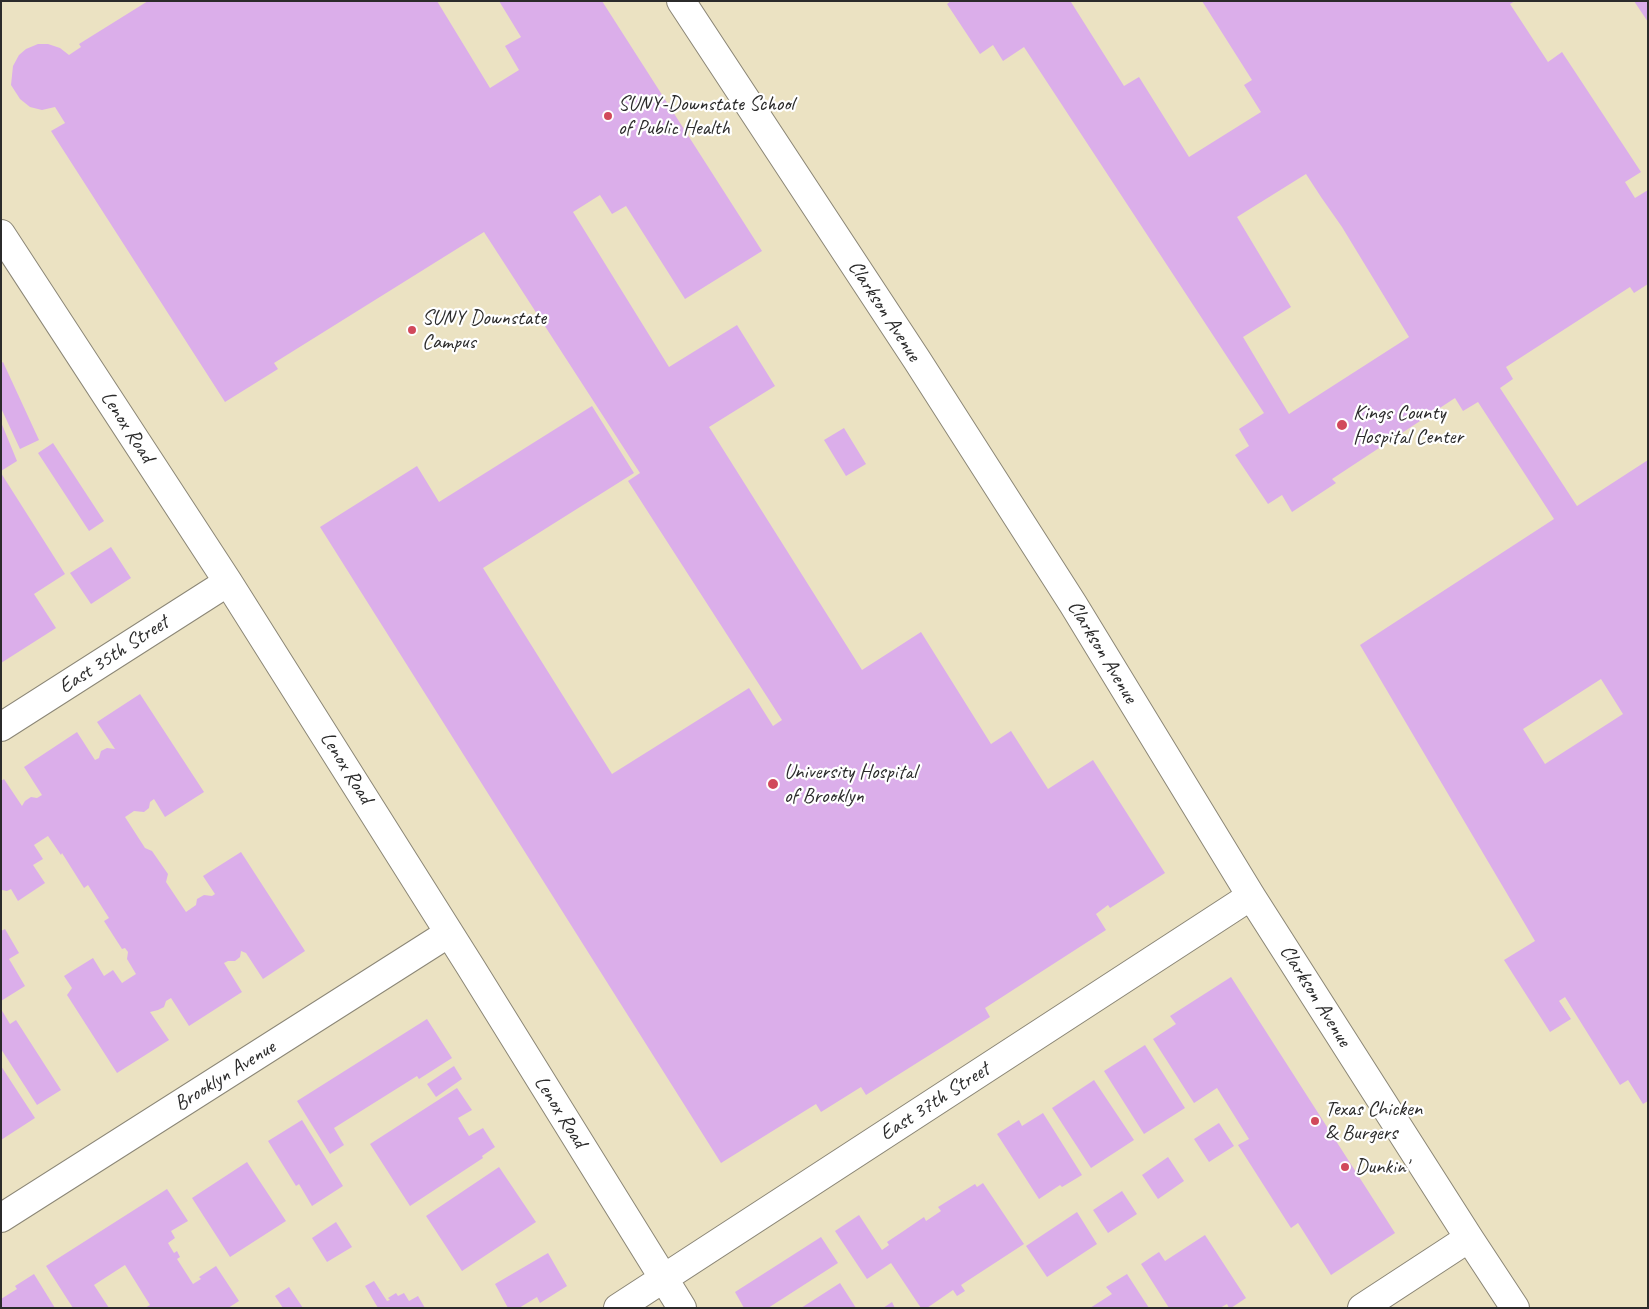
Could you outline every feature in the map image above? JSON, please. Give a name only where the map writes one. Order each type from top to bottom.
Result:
[{"type":"street","name":"Clarkson Avenue","points":[[681,1],[917,360],[1073,604],[1252,896],[1515,1308]]},
{"type":"street","name":"Lenox Road","points":[[5,247],[228,582],[450,933],[682,1308]]},
{"type":"street","name":"East 35th Street","points":[[1,727],[228,582]]},
{"type":"street","name":"East 37th Street","points":[[618,1308],[1252,896]]},
{"type":"street","name":"Brooklyn Avenue","points":[[1,1218],[450,933]]},
{"type":"street","points":[[1362,1308],[1469,1238]]},
{"type":"building","points":[[148,1],[437,1],[490,88],[519,70],[505,46],[521,37],[499,1],[602,1],[762,251],[685,299],[626,206],[612,214],[600,195],[573,212],[669,367],[737,325],[775,386],[709,427],[862,670],[921,632],[991,744],[1011,731],[1048,789],[1093,760],[1165,873],[1110,908],[1108,905],[1096,914],[1106,930],[985,1008],[990,1017],[866,1095],[861,1087],[821,1112],[816,1104],[721,1163],[320,527],[417,466],[439,502],[592,406],[634,473],[483,568],[612,774],[749,688],[773,726],[782,720],[628,481],[640,473],[484,232],[274,363],[278,369],[225,402],[51,131],[65,123],[55,107],[42,110],[30,107],[20,99],[11,85],[13,66],[19,55],[26,49],[38,44],[48,44],[60,48],[69,55],[81,47],[79,44]]},
{"type":"building","points":[[951,1],[1073,1],[1071,2],[1124,86],[1139,77],[1189,157],[1261,112],[1244,85],[1252,80],[1202,1],[1515,1],[1510,4],[1548,62],[1562,52],[1641,172],[1625,182],[1635,198],[1648,190],[1648,284],[1634,293],[1630,287],[1506,367],[1513,379],[1500,388],[1577,506],[1648,460],[1648,1101],[1643,1104],[1628,1080],[1620,1085],[1565,997],[1559,1001],[1571,1019],[1550,1032],[1504,960],[1535,941],[1360,645],[1554,519],[1478,402],[1463,411],[1455,398],[1332,479],[1336,483],[1292,512],[1282,495],[1268,504],[1235,455],[1249,446],[1239,429],[1264,413],[1024,47],[1003,61],[993,45],[980,54],[947,4]],"holes":[[[1306,174],[1342,227],[1409,337],[1289,414],[1243,337],[1291,307],[1237,217]],[[1601,679],[1623,714],[1545,764],[1523,729]]]},
{"type":"building","points":[[1634,1],[1648,1],[1648,22]]},
{"type":"building","points":[[3,362],[39,440],[20,449],[1,408],[1,363]]},
{"type":"building","points":[[1,422],[17,461],[1,471]]},
{"type":"building","points":[[844,428],[866,464],[846,476],[824,440]]},
{"type":"building","points":[[53,443],[104,521],[89,531],[38,453]]},
{"type":"building","points":[[1,473],[65,574],[34,594],[56,628],[1,663]]},
{"type":"building","points":[[111,547],[131,578],[91,604],[70,573]]},
{"type":"building","points":[[140,694],[204,792],[165,817],[154,799],[150,802],[149,808],[144,812],[134,811],[125,817],[145,848],[152,851],[168,874],[166,882],[186,912],[196,905],[197,899],[204,895],[212,896],[215,894],[203,876],[241,852],[305,951],[263,979],[246,953],[241,951],[240,957],[235,961],[224,963],[242,992],[189,1026],[171,998],[166,1001],[164,1007],[150,1012],[169,1040],[117,1073],[67,995],[72,988],[64,976],[93,958],[104,976],[113,970],[122,983],[136,974],[127,959],[128,952],[125,948],[122,949],[104,921],[109,918],[88,885],[84,888],[62,853],[61,855],[48,836],[34,845],[43,859],[33,865],[45,883],[18,901],[11,889],[7,891],[2,890],[1,781],[4,779],[22,806],[31,797],[37,798],[42,795],[24,767],[77,732],[95,760],[99,758],[101,751],[107,748],[115,749],[97,722]]},
{"type":"building","points":[[5,929],[19,953],[9,959],[25,986],[1,1001],[1,931]]},
{"type":"building","points":[[1231,977],[1395,1233],[1331,1275],[1298,1223],[1291,1228],[1238,1145],[1249,1139],[1217,1088],[1194,1103],[1153,1039],[1176,1024],[1170,1016]]},
{"type":"building","points":[[1,1009],[10,1024],[16,1020],[61,1090],[37,1105],[1,1049]]},
{"type":"building","points":[[427,1019],[452,1058],[419,1079],[417,1076],[334,1128],[344,1145],[330,1154],[297,1101]]},
{"type":"building","points":[[1145,1045],[1185,1108],[1144,1134],[1104,1071]]},
{"type":"building","points":[[1,1066],[35,1118],[1,1140]]},
{"type":"building","points":[[454,1066],[462,1079],[436,1097],[427,1084]]},
{"type":"building","points":[[1094,1080],[1134,1140],[1091,1168],[1052,1108]]},
{"type":"building","points":[[457,1088],[472,1110],[458,1118],[469,1136],[483,1128],[495,1147],[482,1156],[483,1158],[410,1206],[370,1144]]},
{"type":"building","points":[[1043,1113],[1082,1175],[1062,1187],[1060,1185],[1039,1199],[997,1134],[1019,1120],[1022,1126]]},
{"type":"building","points":[[302,1120],[343,1186],[312,1206],[299,1184],[296,1186],[268,1141]]},
{"type":"building","points":[[1219,1123],[1234,1146],[1209,1162],[1194,1139]]},
{"type":"building","points":[[1168,1157],[1184,1181],[1158,1199],[1142,1175]]},
{"type":"building","points":[[247,1162],[286,1221],[230,1257],[192,1198]]},
{"type":"building","points":[[499,1167],[536,1222],[462,1271],[426,1216]]},
{"type":"building","points":[[983,1183],[1024,1244],[961,1285],[965,1291],[957,1296],[953,1290],[927,1308],[921,1308],[891,1263],[867,1279],[835,1231],[859,1215],[882,1250],[889,1245],[887,1242],[924,1217],[926,1221],[941,1211],[938,1207],[975,1184],[977,1187]]},
{"type":"building","points":[[167,1189],[188,1221],[171,1231],[175,1238],[168,1243],[174,1253],[177,1251],[180,1257],[177,1259],[193,1284],[201,1279],[199,1277],[216,1266],[239,1301],[228,1308],[145,1308],[150,1305],[125,1265],[94,1285],[109,1308],[73,1308],[46,1266]]},
{"type":"building","points":[[1122,1191],[1137,1214],[1108,1233],[1093,1210]]},
{"type":"building","points":[[1077,1212],[1097,1244],[1047,1277],[1026,1246]]},
{"type":"building","points":[[336,1222],[352,1247],[327,1262],[312,1238]]},
{"type":"building","points":[[1205,1235],[1246,1298],[1231,1308],[1227,1304],[1220,1308],[1169,1308],[1141,1264],[1159,1252],[1165,1261]]},
{"type":"building","points":[[821,1237],[838,1263],[768,1308],[744,1308],[735,1292]]},
{"type":"building","points":[[548,1253],[567,1286],[540,1303],[537,1297],[519,1308],[508,1308],[495,1284]]},
{"type":"building","points":[[34,1274],[55,1308],[1,1308],[1,1299],[17,1289],[15,1286]]},
{"type":"building","points":[[1127,1274],[1149,1308],[1090,1308],[1112,1294],[1106,1287]]},
{"type":"building","points":[[374,1281],[387,1301],[390,1300],[388,1298],[396,1293],[398,1296],[404,1293],[409,1301],[418,1296],[425,1308],[378,1308],[365,1286]]},
{"type":"building","points":[[840,1283],[856,1308],[801,1308]]},
{"type":"building","points":[[289,1287],[303,1308],[283,1308],[275,1296]]},
{"type":"building","points":[[892,1302],[895,1308],[883,1308]]},
{"type":"place","name":"SUNY-Downstate School of Public Health","points":[[608,116]]},
{"type":"place","name":"SUNY Downstate Campus","points":[[412,330]]},
{"type":"place","name":"Kings County Hospital Center","points":[[1342,425]]},
{"type":"place","name":"University Hospital of Brooklyn","points":[[773,784]]},
{"type":"place","name":"Texas Chicken & Burgers","points":[[1315,1121]]},
{"type":"place","name":"Dunkin'","points":[[1345,1167]]}]
